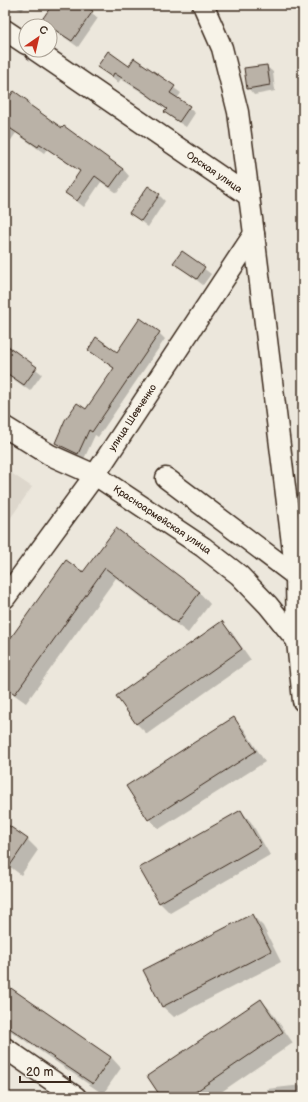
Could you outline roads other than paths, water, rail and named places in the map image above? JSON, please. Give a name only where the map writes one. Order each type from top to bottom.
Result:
[{"type":"street","name":"Орская улица","points":[[203,5],[222,48],[238,112],[249,196]]},
{"type":"street","points":[[5,30],[18,39]]},
{"type":"street","name":"Орская улица","points":[[47,58],[249,196]]},
{"type":"street","points":[[249,196],[296,576],[297,641],[303,701]]},
{"type":"street","name":"улица Шевченко","points":[[5,598],[95,475],[254,234]]},
{"type":"street","name":"Красноармейская улица","points":[[5,427],[50,455],[95,475],[203,547],[239,575],[268,605],[297,641]]},
{"type":"street","points":[[166,478],[296,576]]},
{"type":"street","points":[[5,1048],[76,1097]]}]
